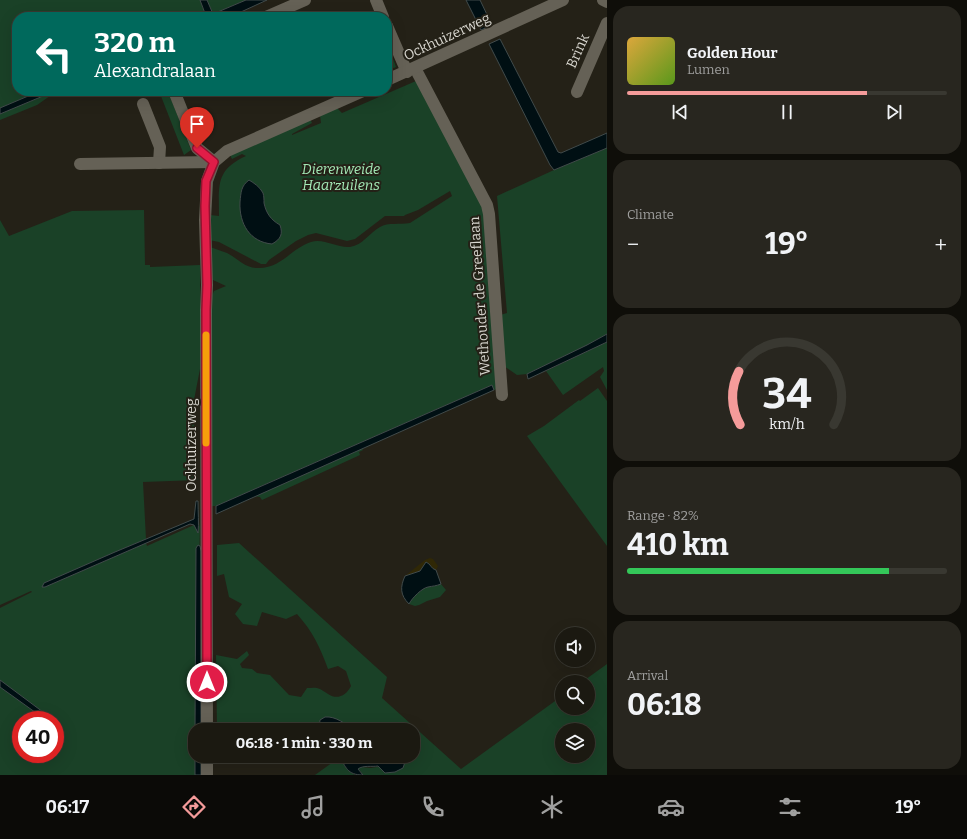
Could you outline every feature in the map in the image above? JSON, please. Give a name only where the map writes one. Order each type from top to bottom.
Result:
[{"type":"street","points":[[277,12],[305,0]]},
{"type":"street","points":[[376,0],[381,12]]},
{"type":"street","name":"Ockhuizerweg","points":[[392,78],[563,0]]},
{"type":"street","points":[[603,0],[607,2]]},
{"type":"street","name":"Brink","points":[[577,92],[607,23]]},
{"type":"street","name":"Wethouder de Greeflaan","points":[[392,35],[487,205],[489,214],[502,395]]},
{"type":"street","points":[[176,96],[197,148],[214,162]]},
{"type":"street","points":[[80,164],[214,162],[228,151],[352,96]]},
{"type":"street","points":[[143,104],[160,147],[160,163]]},
{"type":"street","name":"Ockhuizerweg","points":[[207,723],[207,285],[205,206],[206,181],[214,162]]},
{"type":"street","points":[[207,763],[207,775]]},
{"type":"green space","points":[[0,0],[200,0],[204,12],[12,12],[12,96],[28,96],[0,108]]},
{"type":"green space","points":[[207,0],[246,0],[218,12],[212,12]]},
{"type":"green space","points":[[392,56],[396,67],[392,69]]},
{"type":"green space","name":"Dierenweide Haarzuilens","points":[[416,81],[483,205],[497,389],[494,390],[492,385],[216,506],[212,506],[212,296],[214,291],[226,286],[213,280],[210,247],[227,253],[253,268],[265,267],[279,262],[297,249],[311,242],[321,241],[345,247],[355,246],[383,225],[410,223],[452,196],[450,191],[418,210],[404,216],[385,216],[355,239],[347,241],[316,233],[308,235],[296,241],[269,260],[266,264],[261,264],[219,242],[209,240],[210,215],[219,216],[219,188],[224,173],[236,161],[246,156],[242,154],[232,159],[229,153],[310,119],[312,123],[292,135],[321,123],[320,115],[337,108],[342,113],[381,96],[392,96],[392,91]]},
{"type":"green space","points":[[43,96],[50,96],[37,105],[0,120],[0,114]]},
{"type":"green space","points":[[161,96],[170,96],[191,150],[184,155]]},
{"type":"green space","points":[[607,148],[607,334],[588,345],[527,374],[517,375],[504,366],[500,315],[507,313],[497,196]]},
{"type":"green space","points":[[144,210],[145,265],[150,265],[150,267],[200,265],[200,369],[193,405],[198,480],[143,482],[146,539],[45,583],[43,587],[146,543],[147,546],[194,525],[198,533],[200,522],[196,723],[188,723],[188,763],[195,763],[195,775],[0,775],[0,608],[32,592],[31,591],[0,605],[0,220],[9,236],[72,211]]},
{"type":"green space","points":[[607,342],[607,390],[600,377],[604,371],[603,367],[563,395],[546,371]]},
{"type":"green space","points":[[598,388],[607,401],[607,546],[527,436],[544,426]]},
{"type":"green space","points":[[362,448],[363,450],[359,452],[360,455],[262,500],[260,497],[254,496]]},
{"type":"green space","points":[[239,543],[387,677],[382,698],[410,723],[343,723],[338,720],[327,723],[217,723],[216,655],[237,659],[247,651],[249,655],[240,664],[242,668],[252,669],[257,673],[270,675],[289,695],[301,697],[307,688],[315,688],[320,689],[331,696],[338,697],[344,695],[351,686],[346,671],[338,666],[328,669],[316,640],[297,614],[286,619],[262,612],[257,626],[243,624],[235,614],[242,604],[229,597],[224,574],[217,576],[217,545]]},
{"type":"green space","points":[[441,584],[446,590],[440,597],[415,606],[409,604],[423,589]]},
{"type":"green space","points":[[607,664],[607,775],[363,775],[358,768],[371,768],[399,763],[420,763],[420,732],[461,769],[555,701],[555,715],[595,715],[595,675],[592,675]]},
{"type":"green space","points":[[332,763],[343,763],[346,768],[355,775],[315,775]]},
{"type":"sand","points":[[430,558],[433,559],[438,566],[436,570],[433,569],[429,563],[420,571],[405,576],[425,560]]},
{"type":"shaded area","points":[[200,0],[207,0],[212,12],[204,12]]},
{"type":"shaded area","points":[[246,0],[267,0],[241,12],[218,12]]},
{"type":"shaded area","points":[[466,0],[480,0],[492,25],[481,30]]},
{"type":"shaded area","points":[[500,39],[558,152],[561,153],[607,133],[607,148],[554,170],[550,165],[489,44]]},
{"type":"shaded area","points":[[28,96],[43,96],[0,114],[0,108]]},
{"type":"shaded area","points":[[249,180],[257,185],[262,191],[264,195],[265,207],[268,213],[274,221],[280,225],[280,236],[272,244],[264,243],[252,236],[241,218],[240,202],[242,190],[246,182]]},
{"type":"shaded area","points":[[607,334],[607,342],[528,379],[527,374]]},
{"type":"shaded area","points":[[492,385],[494,390],[216,514],[216,506]]},
{"type":"shaded area","points":[[196,501],[198,501],[198,533],[194,525],[190,524],[42,587],[44,583],[194,519]]},
{"type":"shaded area","points":[[198,545],[200,546],[201,551],[201,723],[195,723],[196,548]]},
{"type":"shaded area","points":[[426,562],[436,570],[441,584],[423,589],[409,604],[402,594],[403,580],[405,576],[420,571]]},
{"type":"shaded area","points":[[0,680],[42,711],[33,711],[0,687]]},
{"type":"shaded area","points":[[325,717],[337,719],[344,723],[320,723],[320,720]]},
{"type":"shaded area","points":[[195,763],[201,763],[201,775],[195,775]]},
{"type":"shaded area","points":[[343,763],[405,763],[403,768],[395,772],[385,773],[378,766],[358,769],[363,775],[353,774]]},
{"type":"slow traffic","points":[[206,335],[206,443]]},
{"type":"route","points":[[197,148],[214,162],[206,181],[205,206],[207,285],[207,682]]}]
